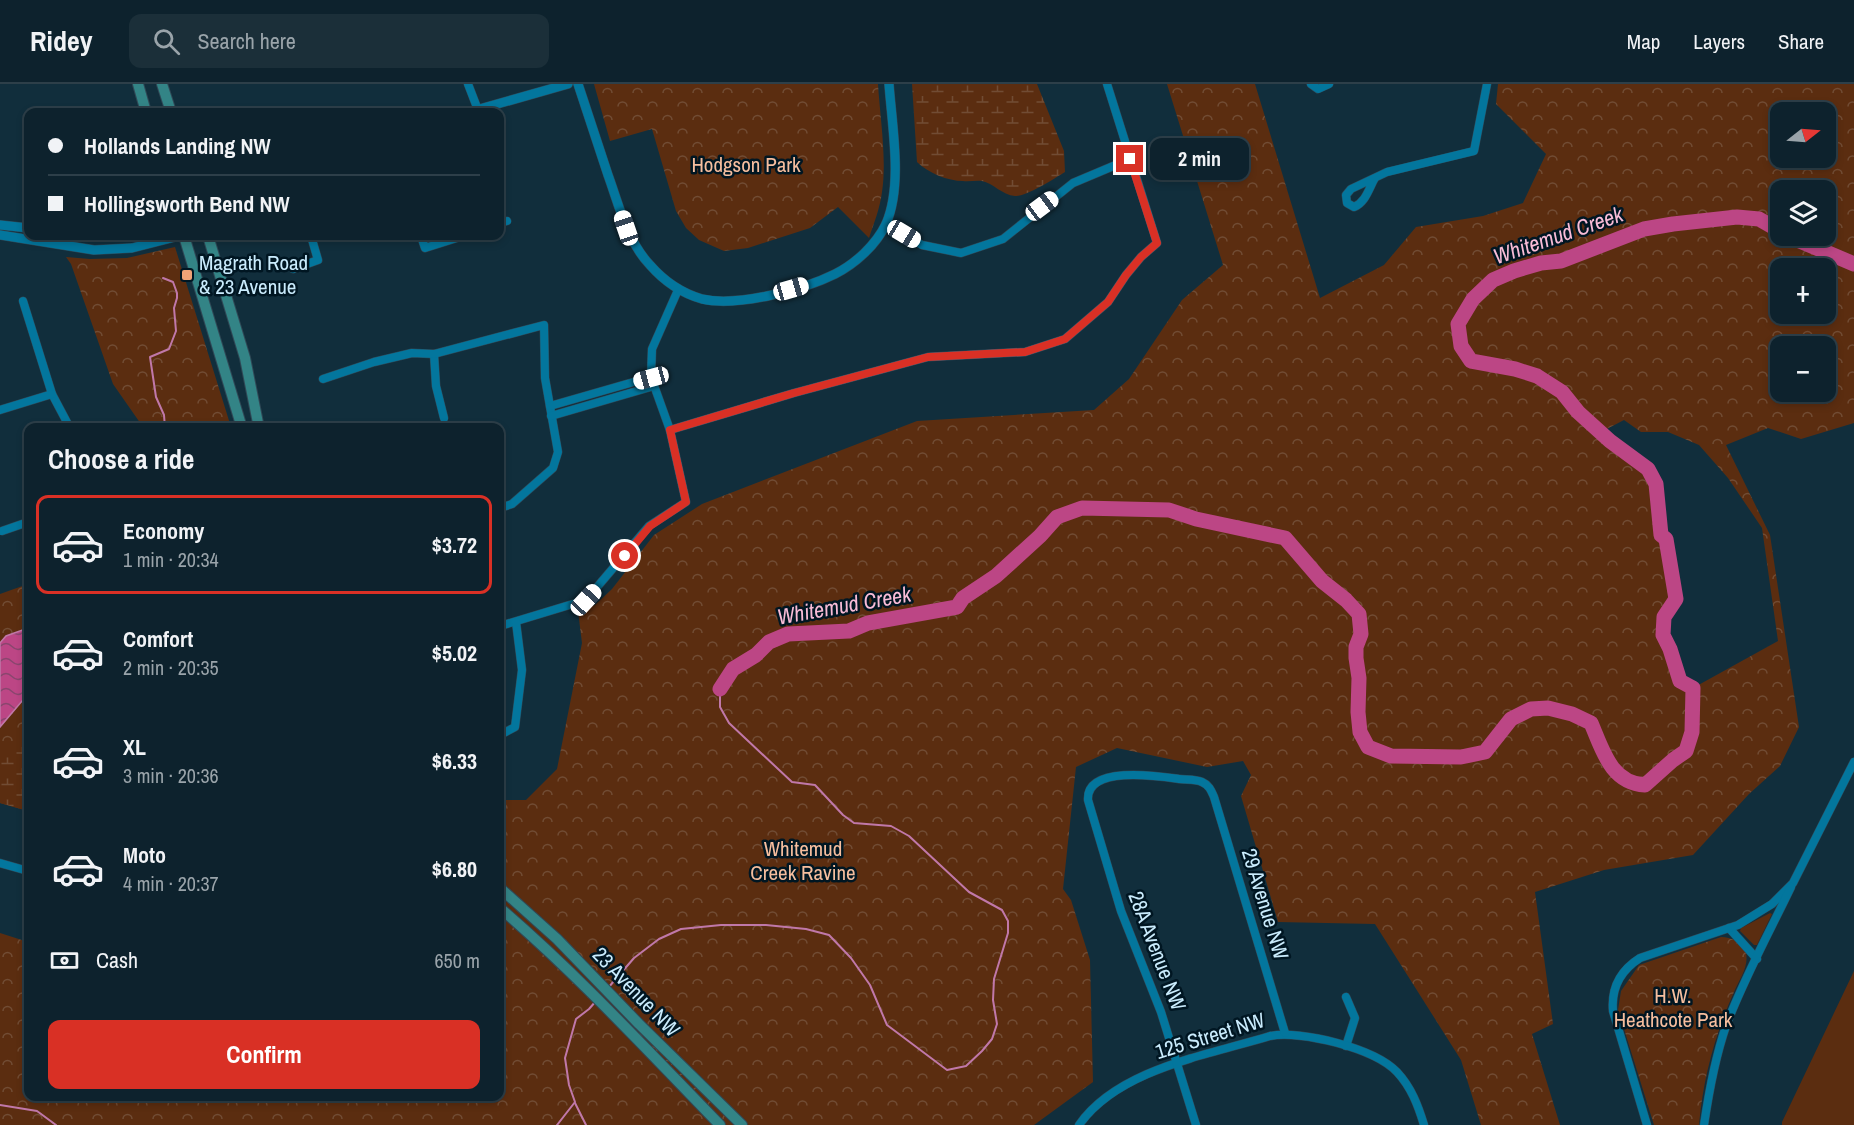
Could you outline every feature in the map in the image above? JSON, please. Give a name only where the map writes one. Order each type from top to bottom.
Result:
[{"type":"main road","points":[[138,84],[145,108]]},
{"type":"main road","points":[[162,84],[170,108]]},
{"type":"main road","points":[[183,240],[240,423]]},
{"type":"main road","points":[[209,240],[243,351],[258,423]]},
{"type":"main road","name":"23 Avenue NW","points":[[504,891],[530,913],[584,966],[639,1024],[742,1125]]},
{"type":"main road","name":"23 Avenue NW","points":[[504,912],[572,975],[720,1125]]},
{"type":"street","points":[[468,84],[472,108]]},
{"type":"street","points":[[484,108],[568,84]]},
{"type":"street","points":[[578,84],[626,228],[648,264],[678,290],[703,299],[728,303],[758,298],[813,283],[835,274],[857,260],[872,245],[886,223],[896,181],[889,84]]},
{"type":"street","points":[[670,430],[794,393],[928,357],[1025,352],[1065,339],[1108,302],[1126,275],[1157,243],[1107,84]]},
{"type":"street","points":[[1311,84],[1318,89],[1329,84]]},
{"type":"street","points":[[1375,177],[1474,151],[1487,84]]},
{"type":"street","points":[[886,223],[922,245],[961,253],[1003,239],[1073,183],[1130,159]]},
{"type":"street","points":[[0,225],[24,228]]},
{"type":"street","points":[[0,235],[24,239]]},
{"type":"street","points":[[31,240],[94,250],[132,248],[165,240]]},
{"type":"street","points":[[293,269],[318,260],[312,240]]},
{"type":"street","points":[[422,240],[425,248],[450,240]]},
{"type":"street","points":[[504,625],[586,600],[650,526],[686,502],[670,430],[651,378],[652,349],[678,290]]},
{"type":"street","points":[[22,301],[52,394],[67,423]]},
{"type":"street","points":[[323,380],[374,362],[412,354],[434,354],[544,325],[545,378],[558,452],[553,468],[512,504],[504,507]]},
{"type":"street","points":[[434,354],[436,386],[444,418]]},
{"type":"street","points":[[550,406],[651,378]]},
{"type":"street","points":[[551,416],[654,386]]},
{"type":"street","points":[[0,410],[52,394]]},
{"type":"street","points":[[2,531],[24,523]]},
{"type":"street","points":[[504,733],[515,727],[522,670],[516,622]]},
{"type":"street","points":[[1704,1125],[1710,1086],[1733,1008],[1854,762]]},
{"type":"street","name":"28A Avenue NW","points":[[1196,1125],[1159,1004],[1122,914],[1088,800],[1089,788],[1098,782],[1134,774],[1198,781],[1208,786]]},
{"type":"street","name":"29 Avenue NW","points":[[1208,786],[1214,797],[1285,1033]]},
{"type":"street","points":[[0,863],[24,870]]},
{"type":"street","points":[[1647,1125],[1613,1011],[1618,980],[1627,967],[1640,958],[1729,928],[1765,909],[1793,883]]},
{"type":"street","points":[[1729,928],[1757,958]]},
{"type":"street","points":[[1346,997],[1355,1018],[1346,1046]]},
{"type":"street","name":"125 Street NW","points":[[1079,1125],[1096,1105],[1118,1088],[1141,1076],[1285,1033],[1346,1046],[1376,1057],[1397,1072],[1413,1093],[1424,1125]]},
{"type":"green space","name":"Hodgson Park","points":[[594,84],[878,84],[883,180],[880,204],[869,238],[838,207],[810,228],[748,248],[724,251],[699,240],[686,228],[676,211],[652,129],[610,141]]},
{"type":"green space","points":[[912,84],[1037,84],[1064,151],[1065,172],[1033,190],[1015,196],[1006,194],[986,182],[951,180],[927,170],[917,162]]},
{"type":"green space","name":"Whitemud Creek Ravine","points":[[1167,84],[1255,84],[1320,298],[1384,265],[1416,227],[1483,216],[1523,203],[1546,154],[1496,104],[1498,84],[1854,84],[1854,423],[1801,439],[1768,428],[1726,445],[1770,535],[1799,727],[1780,766],[1749,794],[1693,855],[1604,870],[1535,892],[1553,1024],[1532,1034],[1560,1125],[1481,1125],[1461,1060],[1375,924],[1278,922],[1241,796],[1251,775],[1243,761],[1207,767],[1117,748],[1076,767],[1063,889],[1071,900],[1090,960],[1093,1082],[1034,1125],[0,1125],[0,933],[24,941],[24,1101],[504,1101],[504,800],[526,800],[557,769],[582,643],[578,611],[595,605],[612,589],[654,535],[702,504],[917,421],[1094,410],[1129,379],[1182,300],[1223,265]],"holes":[[[1624,420],[1641,432],[1668,432],[1699,445],[1728,478],[1762,528],[1778,641],[1693,688],[1680,681],[1663,635],[1664,618],[1676,599],[1666,539],[1661,535],[1656,484],[1648,469],[1601,432]]]},
{"type":"green space","points":[[175,247],[230,423],[140,423],[113,384],[71,264],[66,257],[127,258]]},
{"type":"green space","points":[[24,585],[24,810],[0,803],[0,594]]},
{"type":"green space","points":[[24,743],[24,810],[0,803],[0,757]]},
{"type":"green space","points":[[1772,914],[1757,945],[1754,945],[1740,931],[1741,928]]},
{"type":"green space","name":"H.W. Heathcote Park","points":[[1721,937],[1733,939],[1739,943],[1747,958],[1716,1040],[1703,1091],[1699,1125],[1654,1125],[1618,1010],[1621,991],[1639,965]]},
{"type":"green space","points":[[1854,971],[1854,1125],[1782,1125],[1782,1122]]},
{"type":"water","points":[[24,629],[24,699],[0,727],[0,643],[6,636]]},
{"type":"waterway","name":"Whitemud Creek","points":[[720,689],[733,669],[756,655],[769,642],[788,634],[849,631],[868,623],[957,607],[963,598],[996,576],[1040,536],[1057,517],[1082,508],[1169,510],[1196,519],[1285,538],[1322,581],[1359,614],[1361,634],[1356,647],[1359,678],[1358,712],[1360,732],[1368,747],[1391,756],[1461,757],[1485,752],[1511,719],[1531,709],[1548,708],[1572,714],[1591,723],[1604,754],[1616,772],[1633,783],[1645,785],[1686,751],[1692,732],[1693,688],[1680,681],[1663,635],[1664,617],[1676,599],[1666,539],[1661,535],[1656,484],[1648,469],[1610,441],[1578,412],[1562,392],[1537,376],[1515,369],[1471,361],[1461,346],[1458,324],[1473,299],[1493,280],[1541,263],[1561,261],[1644,229],[1737,217],[1759,219],[1770,225]]},
{"type":"waterway","name":"Whitemud Creek","points":[[1812,246],[1854,264]]},
{"type":"waterway","points":[[163,278],[173,282],[177,293],[174,308],[176,331],[169,349],[150,357],[156,397],[164,415],[165,423]]},
{"type":"waterway","name":"Whitemud Creek","points":[[608,988],[634,958],[659,939],[681,929],[721,925],[766,925],[806,929],[829,935],[851,958],[870,985],[887,1025],[947,1070],[966,1066],[992,1039],[997,1024],[993,1000],[994,979],[1008,933],[1008,921],[1002,910],[969,892],[909,836],[891,826],[854,823],[843,815],[815,785],[792,782],[729,723],[720,707],[720,689]]},
{"type":"waterway","name":"Whitemud Creek","points":[[557,1125],[575,1102],[569,1085],[565,1058],[576,1019],[596,1001]]},
{"type":"waterway","points":[[575,1103],[586,1125]]},
{"type":"waterway","points":[[0,1105],[37,1111],[56,1125]]},
{"type":"place","name":"Magrath Road & 23 Avenue","points":[[187,275]]},
{"type":"route","points":[[625,556],[650,526],[686,502],[670,430],[794,393],[928,357],[1025,352],[1065,339],[1108,302],[1126,275],[1157,243],[1130,159]]}]
